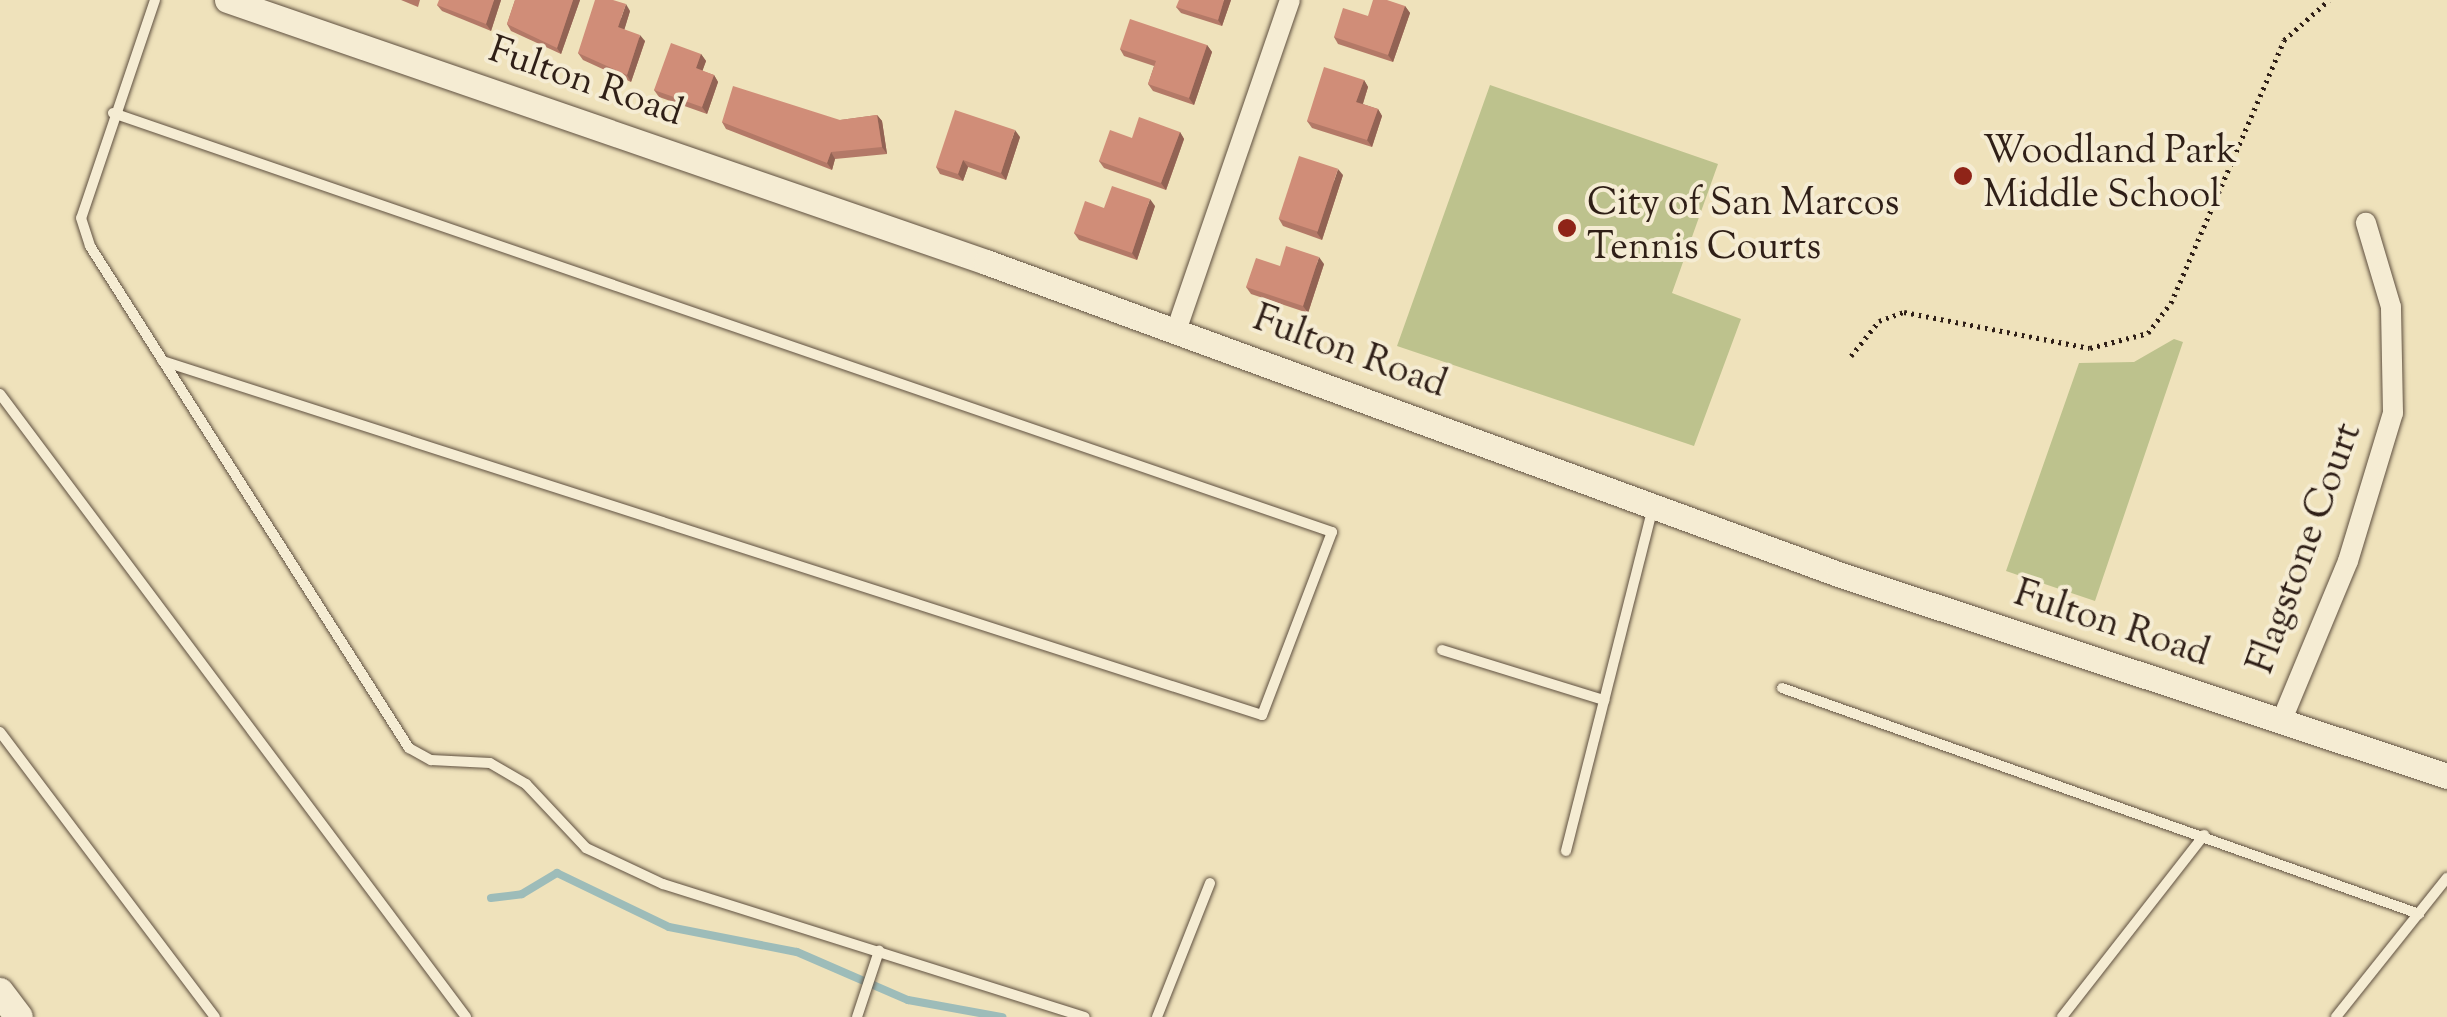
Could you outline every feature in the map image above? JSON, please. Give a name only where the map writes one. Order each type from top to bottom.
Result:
[{"type":"main road","points":[[0,992],[19,1017]]},
{"type":"street","name":"Fulton Road","points":[[227,0],[1176,331],[1653,505],[2447,776]]},
{"type":"street","points":[[1176,331],[1290,0]]},
{"type":"street","name":"Flagstone Court","points":[[2281,722],[2348,561],[2393,413],[2391,307],[2366,223]]},
{"type":"lane","points":[[155,0],[113,113],[81,218],[163,362],[409,748],[431,760],[490,762],[526,784],[586,848],[664,884],[1085,1017]]},
{"type":"lane","points":[[113,113],[1332,532],[1262,715],[163,362]]},
{"type":"lane","points":[[0,394],[466,1017]]},
{"type":"lane","points":[[1566,851],[1653,505]]},
{"type":"lane","points":[[1442,650],[1604,700]]},
{"type":"lane","points":[[1782,688],[2419,914]]},
{"type":"lane","points":[[0,732],[215,1017]]},
{"type":"lane","points":[[2062,1017],[2204,835]]},
{"type":"lane","points":[[2336,1017],[2447,878]]},
{"type":"lane","points":[[1157,1017],[1210,883]]},
{"type":"lane","points":[[858,1017],[879,951]]},
{"type":"path","points":[[1851,356],[1879,321],[1904,312],[2090,348],[2148,333],[2170,303],[2284,40],[2330,0]]},
{"type":"green space","name":"City of San Marcos Tennis Courts","points":[[1490,85],[1718,164],[1672,293],[1741,319],[1694,446],[1397,346]]},
{"type":"green space","points":[[2174,339],[2183,342],[2095,601],[2006,571],[2079,363],[2134,362]]},
{"type":"building","points":[[439,0],[494,0],[486,24],[437,5]]},
{"type":"building","points":[[515,0],[573,0],[557,48],[507,24]]},
{"type":"building","points":[[595,0],[626,4],[618,27],[640,35],[627,75],[578,53]]},
{"type":"building","points":[[1179,0],[1224,0],[1218,20],[1176,7]]},
{"type":"building","points":[[1373,0],[1405,6],[1388,55],[1334,37],[1343,8],[1368,16]]},
{"type":"building","points":[[1130,19],[1207,45],[1189,98],[1148,84],[1156,61],[1120,49]]},
{"type":"building","points":[[671,43],[701,54],[696,68],[714,75],[702,107],[654,90]]},
{"type":"building","points":[[1324,67],[1364,80],[1356,102],[1378,109],[1367,140],[1307,121]]},
{"type":"building","points":[[733,86],[840,120],[877,115],[882,147],[831,152],[827,163],[722,122]]},
{"type":"building","points":[[955,110],[1015,130],[1001,173],[963,160],[958,174],[936,167]]},
{"type":"building","points":[[1139,117],[1180,132],[1161,183],[1099,161],[1110,130],[1132,138]]},
{"type":"building","points":[[1299,156],[1338,169],[1318,231],[1279,219]]},
{"type":"building","points":[[1112,186],[1150,199],[1132,253],[1074,233],[1085,201],[1104,208]]},
{"type":"building","points":[[1286,246],[1319,257],[1303,306],[1246,287],[1256,258],[1280,266]]},
{"type":"waterway","points":[[491,898],[522,894],[557,873],[669,927],[797,952],[908,1000],[1002,1017]]},
{"type":"place","name":"Woodland Park Middle School","points":[[1963,176]]},
{"type":"place","name":"City of San Marcos Tennis Courts","points":[[1567,228]]}]
